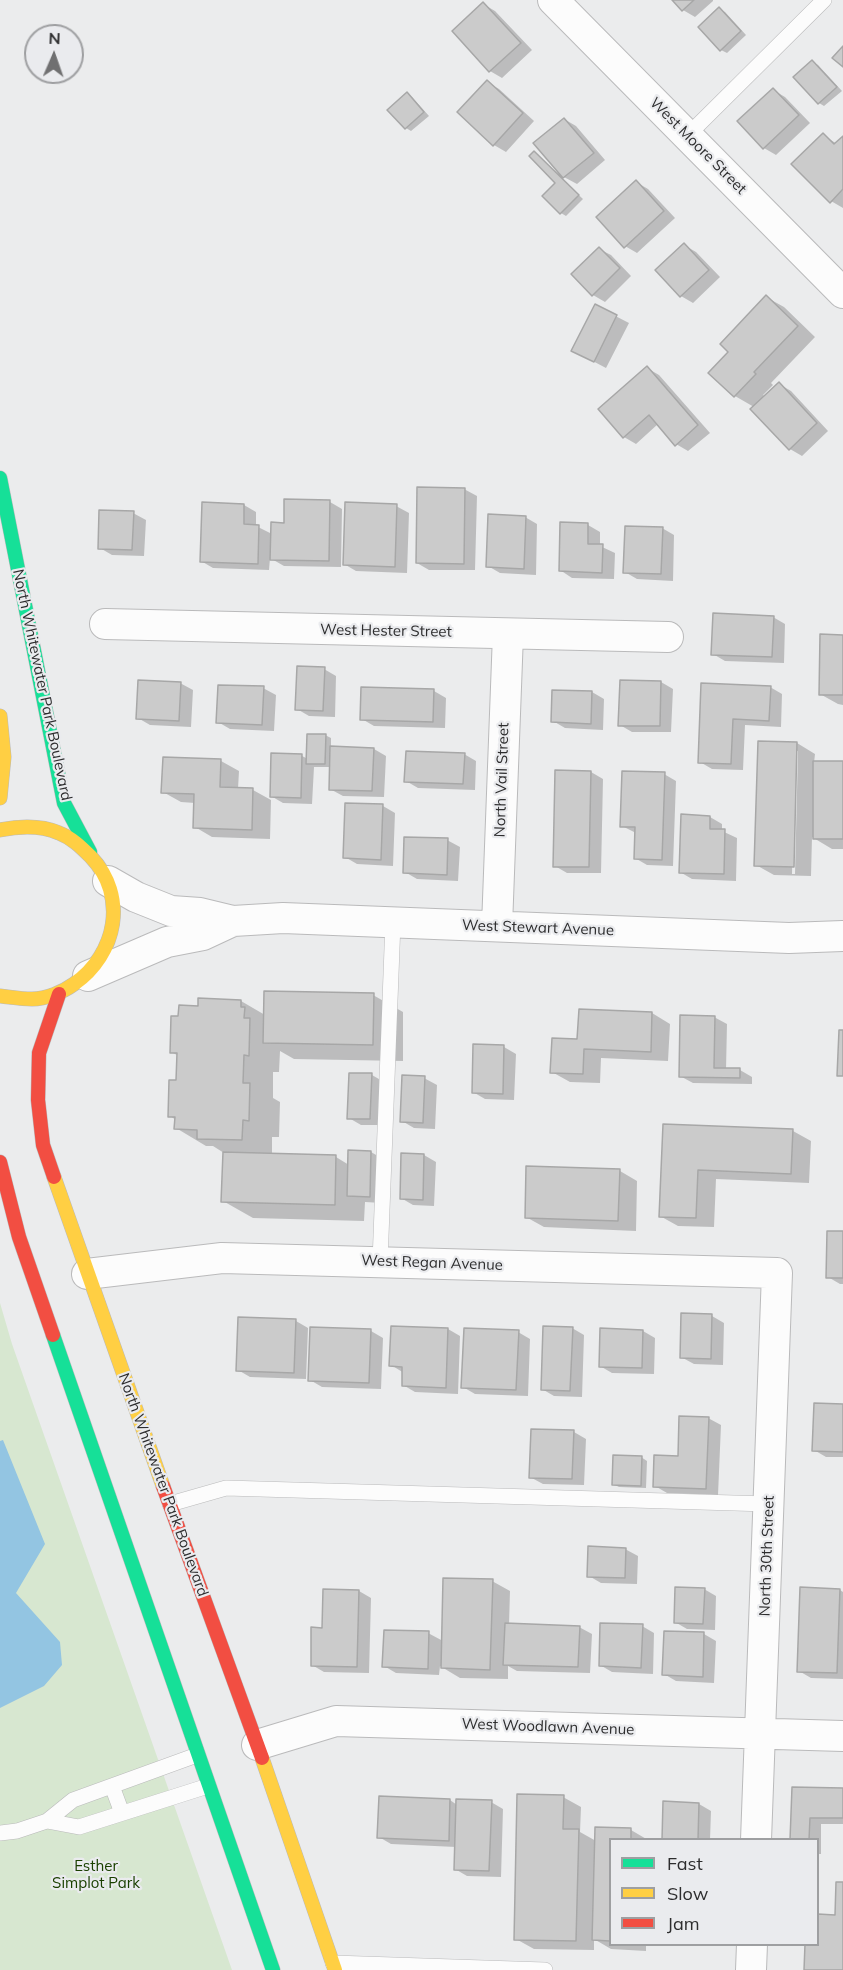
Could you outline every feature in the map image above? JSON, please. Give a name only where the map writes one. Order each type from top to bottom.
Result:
[{"type":"street","name":"West Moore Street","points":[[553,0],[842,289]]},
{"type":"street","name":"North Whitewater Park Boulevard","points":[[0,478],[64,803],[108,881]]},
{"type":"street","name":"West Hester Street","points":[[105,624],[668,637]]},
{"type":"street","name":"North Vail Street","points":[[497,926],[508,633]]},
{"type":"street","points":[[0,716],[5,740],[5,769],[0,798]]},
{"type":"street","points":[[0,830],[19,826],[45,827],[69,837],[90,852]]},
{"type":"street","points":[[0,996],[14,1000],[37,1000],[59,994],[88,976],[103,955],[112,932],[114,906],[108,881]]},
{"type":"street","name":"West Stewart Avenue","points":[[108,881],[136,897],[171,911],[200,913],[233,921],[283,918],[789,938],[843,936]]},
{"type":"street","name":"West Stewart Avenue","points":[[88,976],[167,942],[203,935],[233,921]]},
{"type":"street","name":"North Whitewater Park Boulevard","points":[[59,994],[39,1053],[38,1100],[43,1145],[334,1966]]},
{"type":"street","points":[[0,1162],[19,1237],[273,1970]]},
{"type":"street","name":"West Regan Avenue","points":[[87,1274],[222,1258],[777,1273]]},
{"type":"street","name":"North 30th Street","points":[[756,1838],[777,1273]]},
{"type":"street","name":"West Woodlawn Avenue","points":[[257,1745],[336,1721],[843,1736]]},
{"type":"street","points":[[752,1946],[752,1970]]},
{"type":"lane","points":[[687,136],[824,0]]},
{"type":"lane","points":[[380,1262],[393,922]]},
{"type":"lane","points":[[170,1504],[226,1488],[768,1504]]},
{"type":"lane","points":[[0,1833],[17,1831],[47,1821],[73,1800],[197,1755]]},
{"type":"lane","points":[[112,1786],[122,1814]]},
{"type":"lane","points":[[47,1821],[79,1827],[208,1786]]},
{"type":"lane","points":[[334,1966],[545,1970]]},
{"type":"green space","name":"Esther Simplot Park","points":[[0,1303],[12,1344],[232,1970],[0,1970]]},
{"type":"water","points":[[3,1440],[45,1544],[16,1593],[60,1642],[62,1665],[44,1686],[0,1708],[0,1441]]},
{"type":"building","points":[[672,0],[694,0],[682,11]]},
{"type":"building","points":[[483,2],[521,43],[489,72],[452,31]]},
{"type":"building","points":[[719,7],[741,31],[720,51],[698,27]]},
{"type":"building","points":[[843,46],[843,67],[832,58]]},
{"type":"building","points":[[812,60],[837,87],[818,104],[793,77]]},
{"type":"building","points":[[487,80],[523,113],[493,146],[457,112]]},
{"type":"building","points":[[773,88],[799,115],[763,149],[737,121]]},
{"type":"building","points":[[407,92],[424,112],[405,129],[387,110]]},
{"type":"building","points":[[564,118],[594,153],[563,178],[533,143]]},
{"type":"building","points":[[823,133],[834,144],[843,136],[843,189],[830,203],[791,164]]},
{"type":"building","points":[[534,151],[579,195],[560,214],[542,196],[555,183],[529,156]]},
{"type":"building","points":[[636,180],[664,211],[624,248],[596,217]]},
{"type":"building","points":[[684,243],[709,270],[680,297],[655,270]]},
{"type":"building","points":[[599,247],[620,268],[592,296],[571,274]]},
{"type":"building","points":[[766,295],[798,326],[754,372],[756,374],[734,397],[708,373],[728,352],[720,344]]},
{"type":"building","points":[[595,304],[617,315],[594,362],[571,351]]},
{"type":"building","points":[[647,366],[698,425],[675,446],[649,415],[623,438],[598,409]]},
{"type":"building","points":[[779,382],[817,423],[789,450],[750,409]]},
{"type":"building","points":[[417,487],[465,488],[464,564],[416,563]]},
{"type":"building","points":[[284,499],[330,500],[329,561],[270,560],[271,522],[284,523]]},
{"type":"building","points":[[202,502],[244,504],[244,524],[259,525],[258,564],[200,562]]},
{"type":"building","points":[[345,502],[397,504],[395,567],[343,565]]},
{"type":"building","points":[[99,510],[134,511],[132,550],[98,549]]},
{"type":"building","points":[[488,514],[526,516],[524,569],[486,567]]},
{"type":"building","points":[[560,522],[588,523],[588,544],[603,544],[602,573],[559,571]]},
{"type":"building","points":[[625,526],[663,527],[661,574],[623,573]]},
{"type":"building","points":[[713,613],[774,616],[772,657],[711,655]]},
{"type":"building","points":[[820,634],[843,635],[843,695],[819,695]]},
{"type":"building","points":[[297,666],[325,667],[323,711],[295,710]]},
{"type":"building","points":[[138,680],[181,682],[179,721],[136,719]]},
{"type":"building","points":[[620,680],[661,681],[660,726],[618,726]]},
{"type":"building","points":[[701,683],[771,686],[769,721],[733,719],[731,764],[698,763]]},
{"type":"building","points":[[218,685],[264,686],[262,725],[216,723]]},
{"type":"building","points":[[361,687],[434,689],[433,722],[360,720]]},
{"type":"building","points":[[552,690],[592,691],[591,724],[551,722]]},
{"type":"building","points":[[307,734],[326,734],[325,764],[306,764]]},
{"type":"building","points":[[758,741],[797,742],[794,867],[754,866]]},
{"type":"building","points":[[330,746],[374,748],[372,791],[329,790]]},
{"type":"building","points":[[406,751],[465,753],[463,784],[404,782]]},
{"type":"building","points":[[271,753],[302,754],[301,798],[270,797]]},
{"type":"building","points":[[163,757],[221,759],[220,787],[253,788],[252,830],[193,828],[194,794],[161,793]]},
{"type":"building","points":[[813,761],[843,761],[843,839],[813,839]]},
{"type":"building","points":[[555,770],[591,771],[589,867],[553,867]]},
{"type":"building","points":[[622,771],[665,772],[662,860],[634,859],[635,827],[620,827]]},
{"type":"building","points":[[345,803],[383,804],[381,860],[343,858]]},
{"type":"building","points":[[681,814],[710,816],[710,829],[725,829],[724,874],[679,873]]},
{"type":"building","points":[[404,837],[448,838],[447,875],[403,873]]},
{"type":"building","points":[[264,991],[374,993],[373,1045],[263,1043]]},
{"type":"building","points":[[198,998],[241,1000],[241,1007],[245,1007],[244,1018],[250,1018],[249,1056],[244,1055],[243,1083],[250,1083],[249,1121],[243,1120],[242,1140],[197,1139],[197,1130],[174,1129],[175,1117],[168,1117],[169,1080],[176,1080],[177,1053],[170,1053],[171,1016],[178,1016],[179,1005],[198,1006]]},
{"type":"building","points":[[579,1009],[652,1012],[651,1052],[584,1049],[583,1074],[550,1073],[552,1038],[577,1039]]},
{"type":"building","points":[[680,1015],[715,1016],[714,1068],[740,1068],[740,1078],[679,1077]]},
{"type":"building","points":[[839,1030],[843,1030],[843,1076],[837,1076]]},
{"type":"building","points":[[473,1044],[504,1045],[503,1094],[472,1093]]},
{"type":"building","points":[[349,1073],[372,1073],[370,1119],[347,1119]]},
{"type":"building","points":[[402,1075],[425,1076],[423,1123],[400,1122]]},
{"type":"building","points":[[663,1124],[793,1129],[791,1174],[698,1170],[696,1218],[659,1217]]},
{"type":"building","points":[[348,1150],[371,1151],[370,1197],[347,1196]]},
{"type":"building","points":[[223,1152],[336,1155],[335,1205],[221,1202]]},
{"type":"building","points":[[401,1153],[424,1154],[423,1200],[400,1199]]},
{"type":"building","points":[[526,1166],[620,1169],[618,1221],[525,1218]]},
{"type":"building","points":[[827,1231],[843,1231],[843,1278],[826,1278]]},
{"type":"building","points":[[681,1313],[712,1314],[711,1359],[680,1358]]},
{"type":"building","points":[[238,1317],[296,1319],[294,1373],[236,1371]]},
{"type":"building","points":[[391,1326],[448,1328],[446,1388],[402,1386],[402,1367],[389,1366]]},
{"type":"building","points":[[543,1326],[573,1327],[570,1391],[541,1390]]},
{"type":"building","points":[[310,1327],[371,1329],[369,1383],[308,1381]]},
{"type":"building","points":[[464,1328],[519,1330],[516,1390],[461,1388]]},
{"type":"building","points":[[600,1328],[643,1330],[642,1368],[599,1367]]},
{"type":"building","points":[[814,1403],[843,1404],[843,1452],[812,1451]]},
{"type":"building","points":[[679,1416],[709,1417],[706,1489],[653,1487],[654,1455],[678,1456]]},
{"type":"building","points":[[531,1429],[574,1430],[572,1479],[529,1478]]},
{"type":"building","points":[[613,1455],[642,1456],[641,1486],[612,1485]]},
{"type":"building","points":[[588,1546],[626,1548],[625,1578],[587,1577]]},
{"type":"building","points":[[443,1578],[493,1579],[490,1670],[441,1668]]},
{"type":"building","points":[[675,1587],[705,1588],[703,1624],[674,1623]]},
{"type":"building","points":[[800,1587],[840,1589],[837,1673],[797,1672]]},
{"type":"building","points":[[323,1589],[359,1590],[357,1667],[311,1666],[311,1627],[322,1628]]},
{"type":"building","points":[[505,1623],[580,1626],[578,1667],[503,1665]]},
{"type":"building","points":[[600,1623],[643,1624],[641,1668],[599,1666]]},
{"type":"building","points":[[384,1630],[429,1631],[428,1669],[382,1667]]},
{"type":"building","points":[[664,1631],[704,1632],[703,1677],[662,1675]]},
{"type":"building","points":[[792,1787],[843,1788],[843,1818],[810,1818],[809,1838],[790,1838]]},
{"type":"building","points":[[517,1794],[564,1795],[563,1829],[579,1829],[576,1941],[514,1940]]},
{"type":"building","points":[[379,1796],[450,1799],[449,1841],[377,1838]]},
{"type":"building","points":[[456,1799],[492,1800],[489,1871],[454,1870]]},
{"type":"building","points":[[663,1801],[699,1803],[698,1838],[662,1838]]},
{"type":"building","points":[[595,1827],[631,1828],[631,1838],[609,1838],[609,1941],[592,1940]]},
{"type":"building","points":[[836,1882],[843,1882],[843,1970],[804,1970],[805,1946],[819,1946],[819,1914],[835,1915]]},
{"type":"traffic: fast","points":[[0,478],[64,803],[90,852]]},
{"type":"traffic: fast","points":[[53,1335],[273,1970]]},
{"type":"traffic: slow","points":[[0,716],[4,757],[0,798]]},
{"type":"traffic: slow","points":[[0,830],[37,827],[52,830],[72,840],[91,857],[103,872],[110,889],[113,906],[113,924],[108,941],[89,972],[74,984],[65,990],[37,999],[0,996]]},
{"type":"traffic: slow","points":[[54,1177],[163,1486]]},
{"type":"traffic: slow","points":[[262,1758],[335,1970]]},
{"type":"traffic: jam","points":[[54,1177],[43,1145],[38,1100],[39,1053],[59,994]]},
{"type":"traffic: jam","points":[[0,1162],[19,1237],[53,1335]]},
{"type":"traffic: jam","points":[[163,1486],[262,1758]]}]
